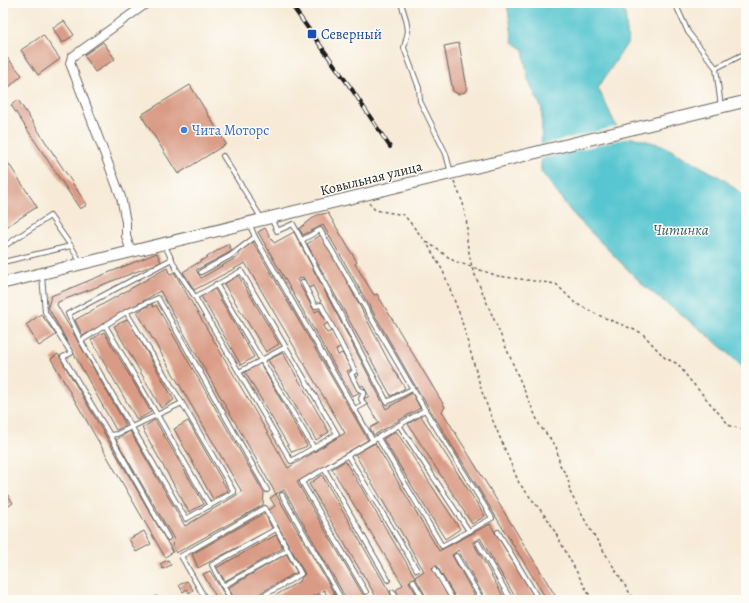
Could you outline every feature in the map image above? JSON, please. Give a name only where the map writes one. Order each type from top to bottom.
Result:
[{"type":"main road","name":"Ковыльная улица","points":[[3,283],[82,265],[451,173],[654,125],[746,101]]},
{"type":"street","points":[[130,252],[126,236],[126,222],[121,197],[70,63],[72,57],[148,3]]},
{"type":"lane","points":[[402,3],[408,32],[404,48],[419,88],[420,101],[446,154],[451,173]]},
{"type":"lane","points":[[675,3],[688,32],[716,68],[721,107]]},
{"type":"lane","points":[[716,68],[746,53]]},
{"type":"lane","points":[[223,156],[277,231],[293,224],[387,402],[412,389]]},
{"type":"lane","points":[[3,247],[50,216],[82,265]]},
{"type":"lane","points":[[249,223],[255,237],[373,441]]},
{"type":"lane","points":[[302,240],[320,230],[412,389],[492,518],[442,546],[378,438]]},
{"type":"lane","points":[[201,272],[230,256],[255,237]]},
{"type":"lane","points":[[164,244],[172,259],[291,461],[337,434],[241,271],[195,297]]},
{"type":"lane","points":[[3,262],[71,246]]},
{"type":"lane","points":[[126,312],[182,403],[234,492],[186,519],[81,341],[68,314],[172,259]]},
{"type":"lane","points":[[42,274],[45,312],[71,353],[63,358],[110,435],[168,538]]},
{"type":"lane","points":[[303,282],[315,306],[321,304],[355,371],[351,374],[359,389],[364,392],[361,399],[364,404],[355,409]]},
{"type":"lane","points":[[216,284],[314,448]]},
{"type":"lane","points":[[81,341],[126,312],[158,298],[267,490]]},
{"type":"lane","points":[[105,325],[210,506]]},
{"type":"lane","points":[[239,372],[286,347]]},
{"type":"lane","points":[[110,435],[117,434],[182,403]]},
{"type":"lane","points":[[366,592],[302,482],[325,470],[425,410]]},
{"type":"lane","points":[[399,425],[469,531]]},
{"type":"lane","points":[[348,456],[417,570]]},
{"type":"lane","points":[[325,470],[388,580]]},
{"type":"lane","points":[[282,495],[342,600]]},
{"type":"lane","points":[[206,600],[181,556],[265,508],[301,574],[256,600]]},
{"type":"lane","points":[[231,600],[212,565],[276,529]]},
{"type":"lane","points":[[498,532],[539,600]]},
{"type":"lane","points":[[478,543],[511,600]]},
{"type":"lane","points":[[223,586],[288,550]]},
{"type":"lane","points":[[456,556],[482,600]]},
{"type":"lane","points":[[435,569],[453,600]]},
{"type":"lane","points":[[413,581],[424,600]]},
{"type":"lane","points":[[393,592],[397,600]]},
{"type":"lane","points":[[314,600],[319,597]]},
{"type":"path","points":[[451,173],[463,203],[468,225],[467,242],[472,268],[540,426],[556,446],[560,465],[568,478],[570,492],[587,524],[634,600]]},
{"type":"path","points":[[362,195],[375,210],[404,215],[426,242],[443,270],[460,315],[482,392],[519,483],[549,521],[592,600]]},
{"type":"path","points":[[426,242],[454,261],[472,268],[498,276],[556,284],[575,303],[598,315],[642,333],[665,358],[678,364],[689,379],[730,426],[746,430]]},
{"type":"water","name":"Читинка","points":[[507,3],[624,3],[628,42],[598,88],[620,134],[662,145],[725,180],[746,198],[746,370],[709,336],[644,286],[572,213],[541,171],[542,109],[528,79],[523,49],[513,42]]},
{"type":"pier","points":[[618,126],[621,132],[636,136],[539,159],[540,145]]},
{"type":"building","points":[[64,21],[74,35],[62,43],[53,28]]},
{"type":"building","points":[[43,35],[60,59],[38,75],[21,50]]},
{"type":"building","points":[[103,42],[115,59],[95,72],[84,55]]},
{"type":"building","points":[[459,43],[467,88],[465,92],[458,94],[453,91],[444,46]]},
{"type":"building","points":[[3,53],[22,75],[3,93]]},
{"type":"building","name":"Чита Моторс","points":[[190,85],[226,144],[178,174],[141,115]]},
{"type":"building","points":[[18,100],[87,205],[80,209],[11,105]]},
{"type":"building","points":[[3,155],[37,207],[3,229],[3,206],[6,204],[3,199]]},
{"type":"building","points":[[328,213],[357,262],[355,264],[374,295],[377,294],[445,407],[442,411],[558,600],[547,600],[413,382],[323,225],[303,235],[299,229],[317,215]]},
{"type":"building","points":[[265,228],[274,243],[294,232],[386,409],[412,393],[420,408],[374,435],[370,428],[379,423],[364,399],[369,396],[363,385],[359,387],[355,377],[359,375],[313,286],[309,288],[303,277],[297,280],[315,312],[319,310],[328,323],[323,326],[327,333],[332,331],[340,347],[336,350],[338,355],[342,353],[352,369],[347,371],[359,393],[352,396],[258,232]]},
{"type":"building","points":[[321,235],[388,360],[405,388],[391,396],[307,244]]},
{"type":"building","points":[[253,242],[368,440],[297,482],[366,600],[347,600],[284,490],[276,494],[160,291],[83,336],[75,320],[167,268],[170,275],[174,272],[288,468],[345,433],[245,263],[194,290],[183,272],[228,244],[232,251],[196,270],[201,278],[239,256],[240,250]]},
{"type":"building","points":[[157,253],[161,262],[58,302],[57,305],[126,425],[116,430],[48,307],[51,296]]},
{"type":"building","points":[[238,275],[279,344],[266,352],[224,284]]},
{"type":"building","points":[[214,288],[254,357],[241,365],[201,296]]},
{"type":"building","points":[[152,304],[153,307],[156,305],[264,493],[263,505],[176,553],[172,544],[175,541],[116,440],[130,431],[185,526],[242,492],[137,312]]},
{"type":"building","points":[[41,314],[56,335],[39,346],[26,325]]},
{"type":"building","points":[[128,319],[174,400],[161,408],[114,326]]},
{"type":"building","points":[[104,332],[151,412],[137,420],[91,340]]},
{"type":"building","points":[[283,353],[329,432],[316,440],[268,360]]},
{"type":"building","points":[[58,354],[173,552],[165,557],[51,359]]},
{"type":"building","points":[[260,363],[307,446],[292,452],[245,372]]},
{"type":"building","points":[[421,416],[485,516],[472,524],[408,424]]},
{"type":"building","points":[[155,420],[204,504],[189,512],[142,428]]},
{"type":"building","points":[[188,421],[228,491],[213,499],[174,429]]},
{"type":"building","points":[[396,431],[460,529],[445,539],[383,439]]},
{"type":"building","points":[[375,443],[439,551],[490,524],[536,600],[517,600],[480,538],[473,542],[505,600],[486,600],[458,550],[452,555],[477,600],[457,600],[436,565],[432,568],[450,600],[428,600],[415,577],[424,571],[355,454]]},
{"type":"building","points":[[345,461],[415,577],[409,582],[420,600],[402,600],[396,590],[403,585],[332,469]]},
{"type":"building","points":[[322,475],[394,600],[378,600],[309,484]]},
{"type":"building","points":[[7,494],[13,503],[3,510],[3,497]]},
{"type":"building","points":[[276,494],[338,600],[327,600],[329,599],[324,590],[306,600],[268,600],[300,581],[305,574],[269,510],[275,506],[270,498]]},
{"type":"building","points":[[265,513],[272,529],[198,568],[192,554]]},
{"type":"building","points":[[144,531],[151,544],[136,552],[129,539]]},
{"type":"building","points":[[276,535],[283,548],[225,581],[216,568]]},
{"type":"building","points":[[286,554],[297,572],[248,600],[235,600],[228,588]]},
{"type":"building","points":[[168,560],[171,565],[163,569],[160,564]]},
{"type":"building","points":[[210,571],[228,600],[218,600],[203,574]]},
{"type":"building","points":[[187,581],[193,590],[189,593],[187,589],[183,592],[179,585]]},
{"type":"building","points":[[157,596],[159,600],[149,600]]},
{"type":"railway","points":[[290,3],[353,91],[390,147]]},
{"type":"place","name":"Северный","points":[[312,34]]},
{"type":"place","name":"Чита Моторс","points":[[184,130]]}]
